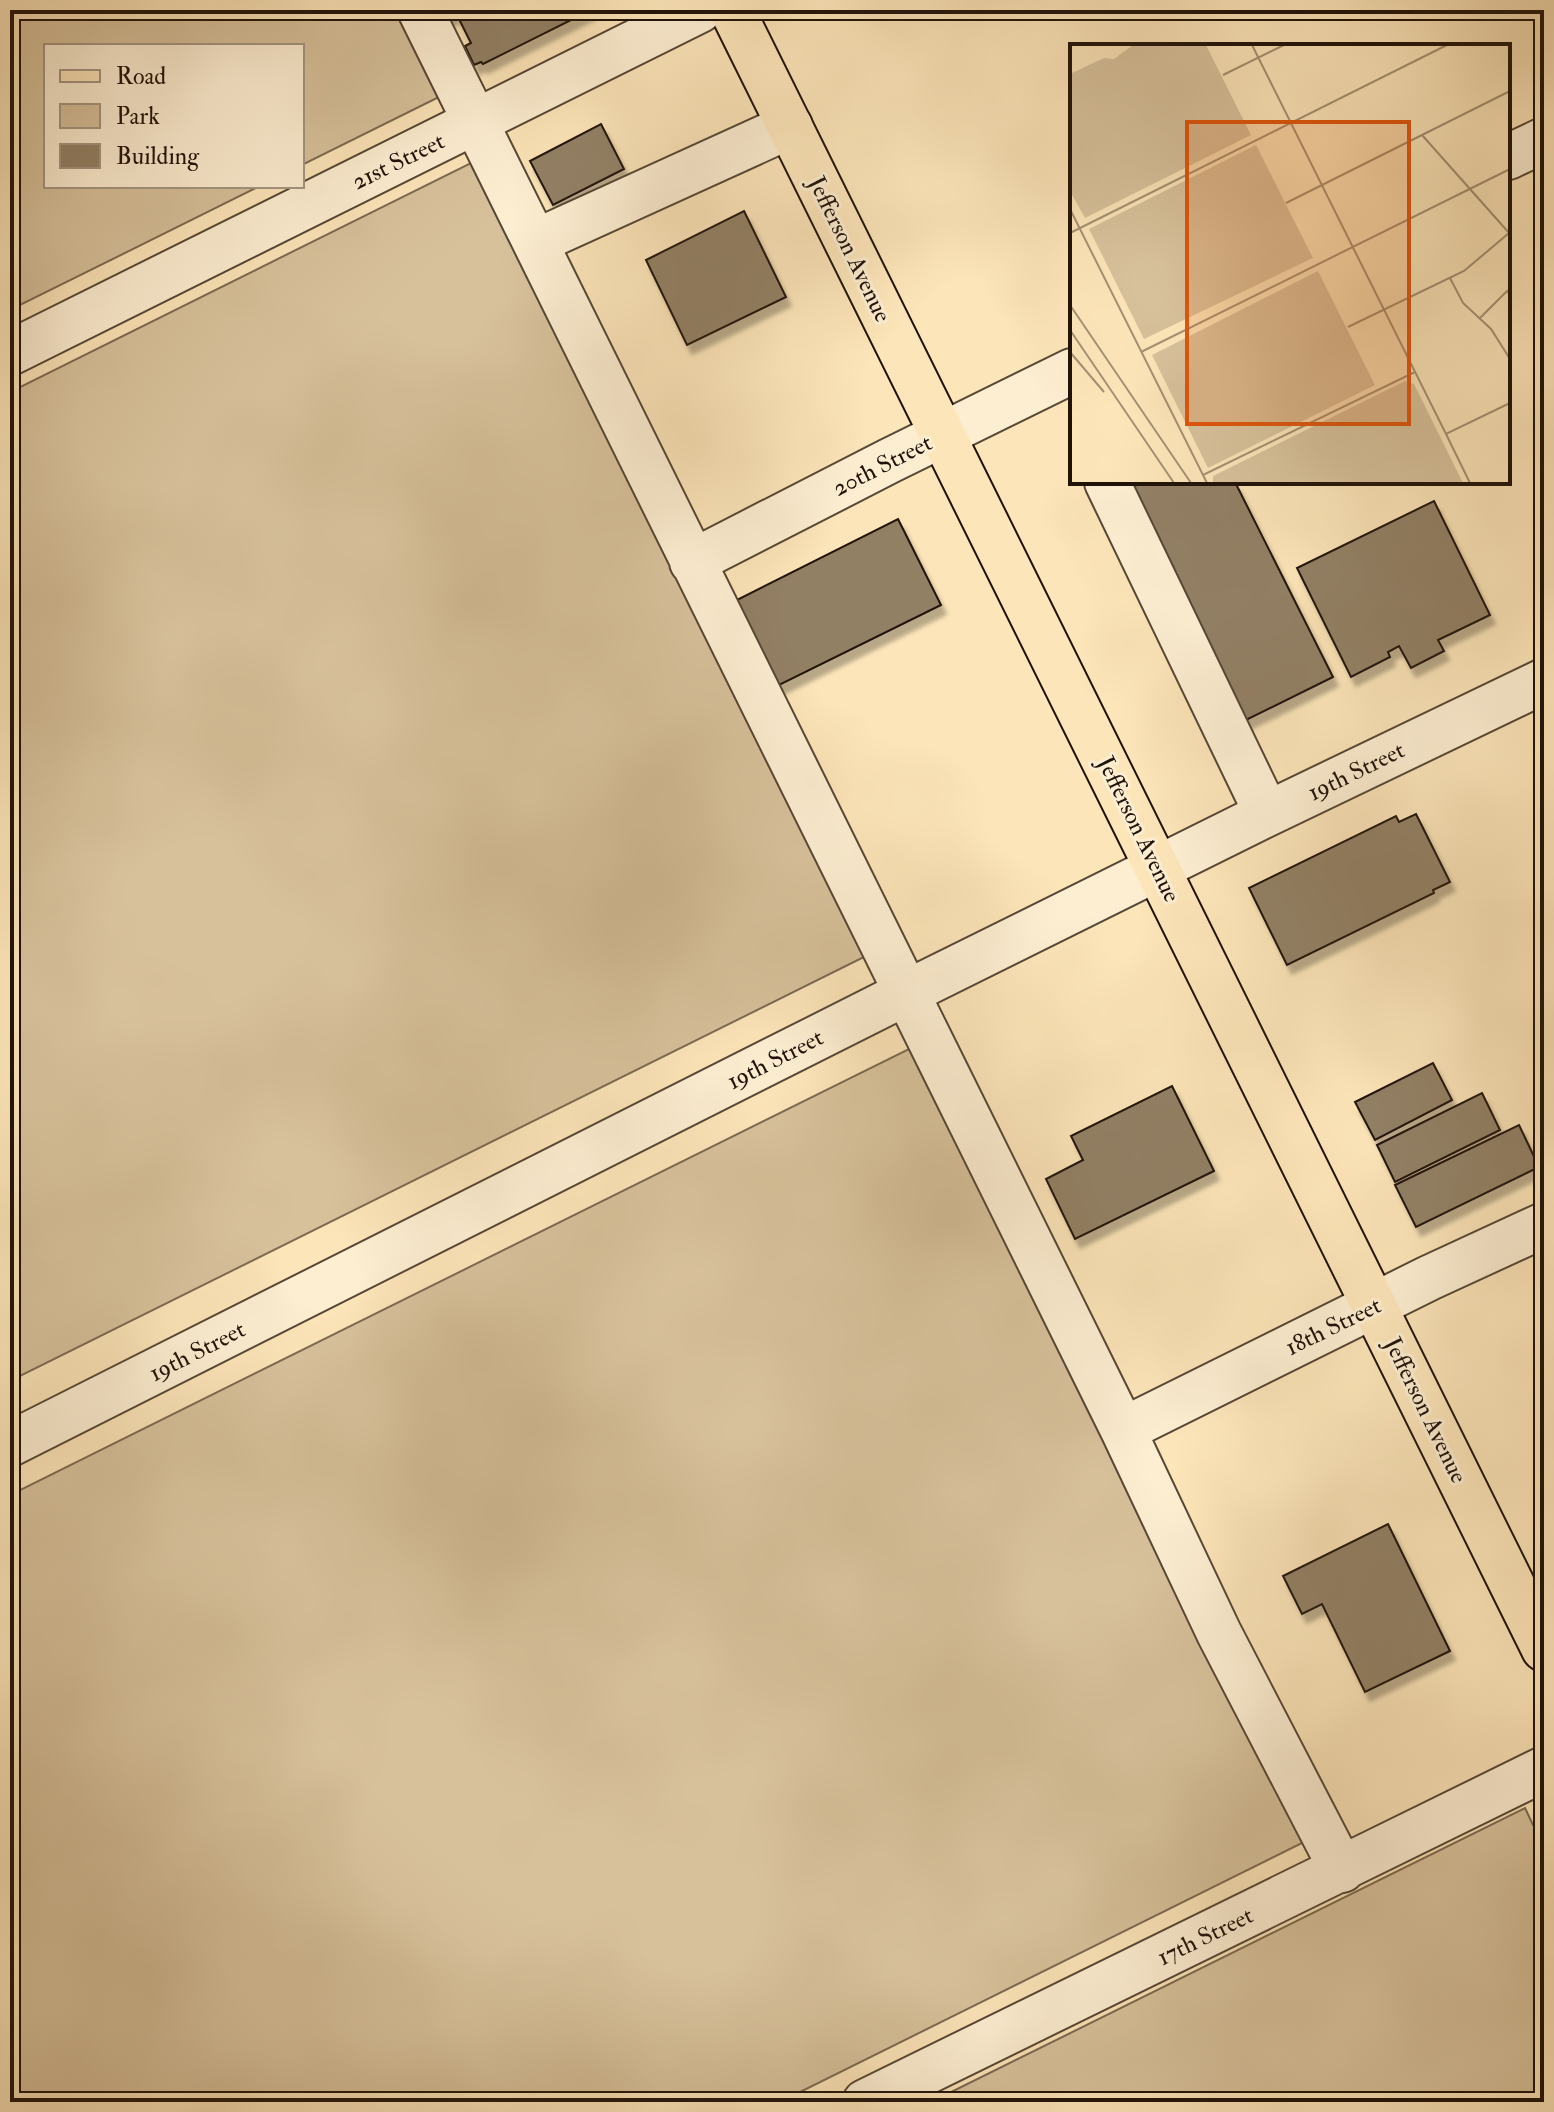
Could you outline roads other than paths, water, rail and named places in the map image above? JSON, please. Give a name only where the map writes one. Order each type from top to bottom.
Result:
[{"type":"main road","name":"Jefferson Avenue","points":[[732,10],[1544,1649]]},
{"type":"street","points":[[420,10],[908,992],[1219,1633],[1342,1870]]},
{"type":"street","name":"21st Street","points":[[10,353],[700,10]]},
{"type":"street","points":[[535,242],[790,126]]},
{"type":"street","points":[[1510,156],[1544,140]]},
{"type":"street","name":"20th Street","points":[[692,562],[942,435],[1067,386]]},
{"type":"street","points":[[1108,484],[1267,814]]},
{"type":"street","name":"19th Street","points":[[10,1444],[908,992],[1544,681]]},
{"type":"street","name":"18th Street","points":[[1123,1430],[1544,1225]]},
{"type":"street","name":"17th Street","points":[[865,2102],[1544,1769]]}]
